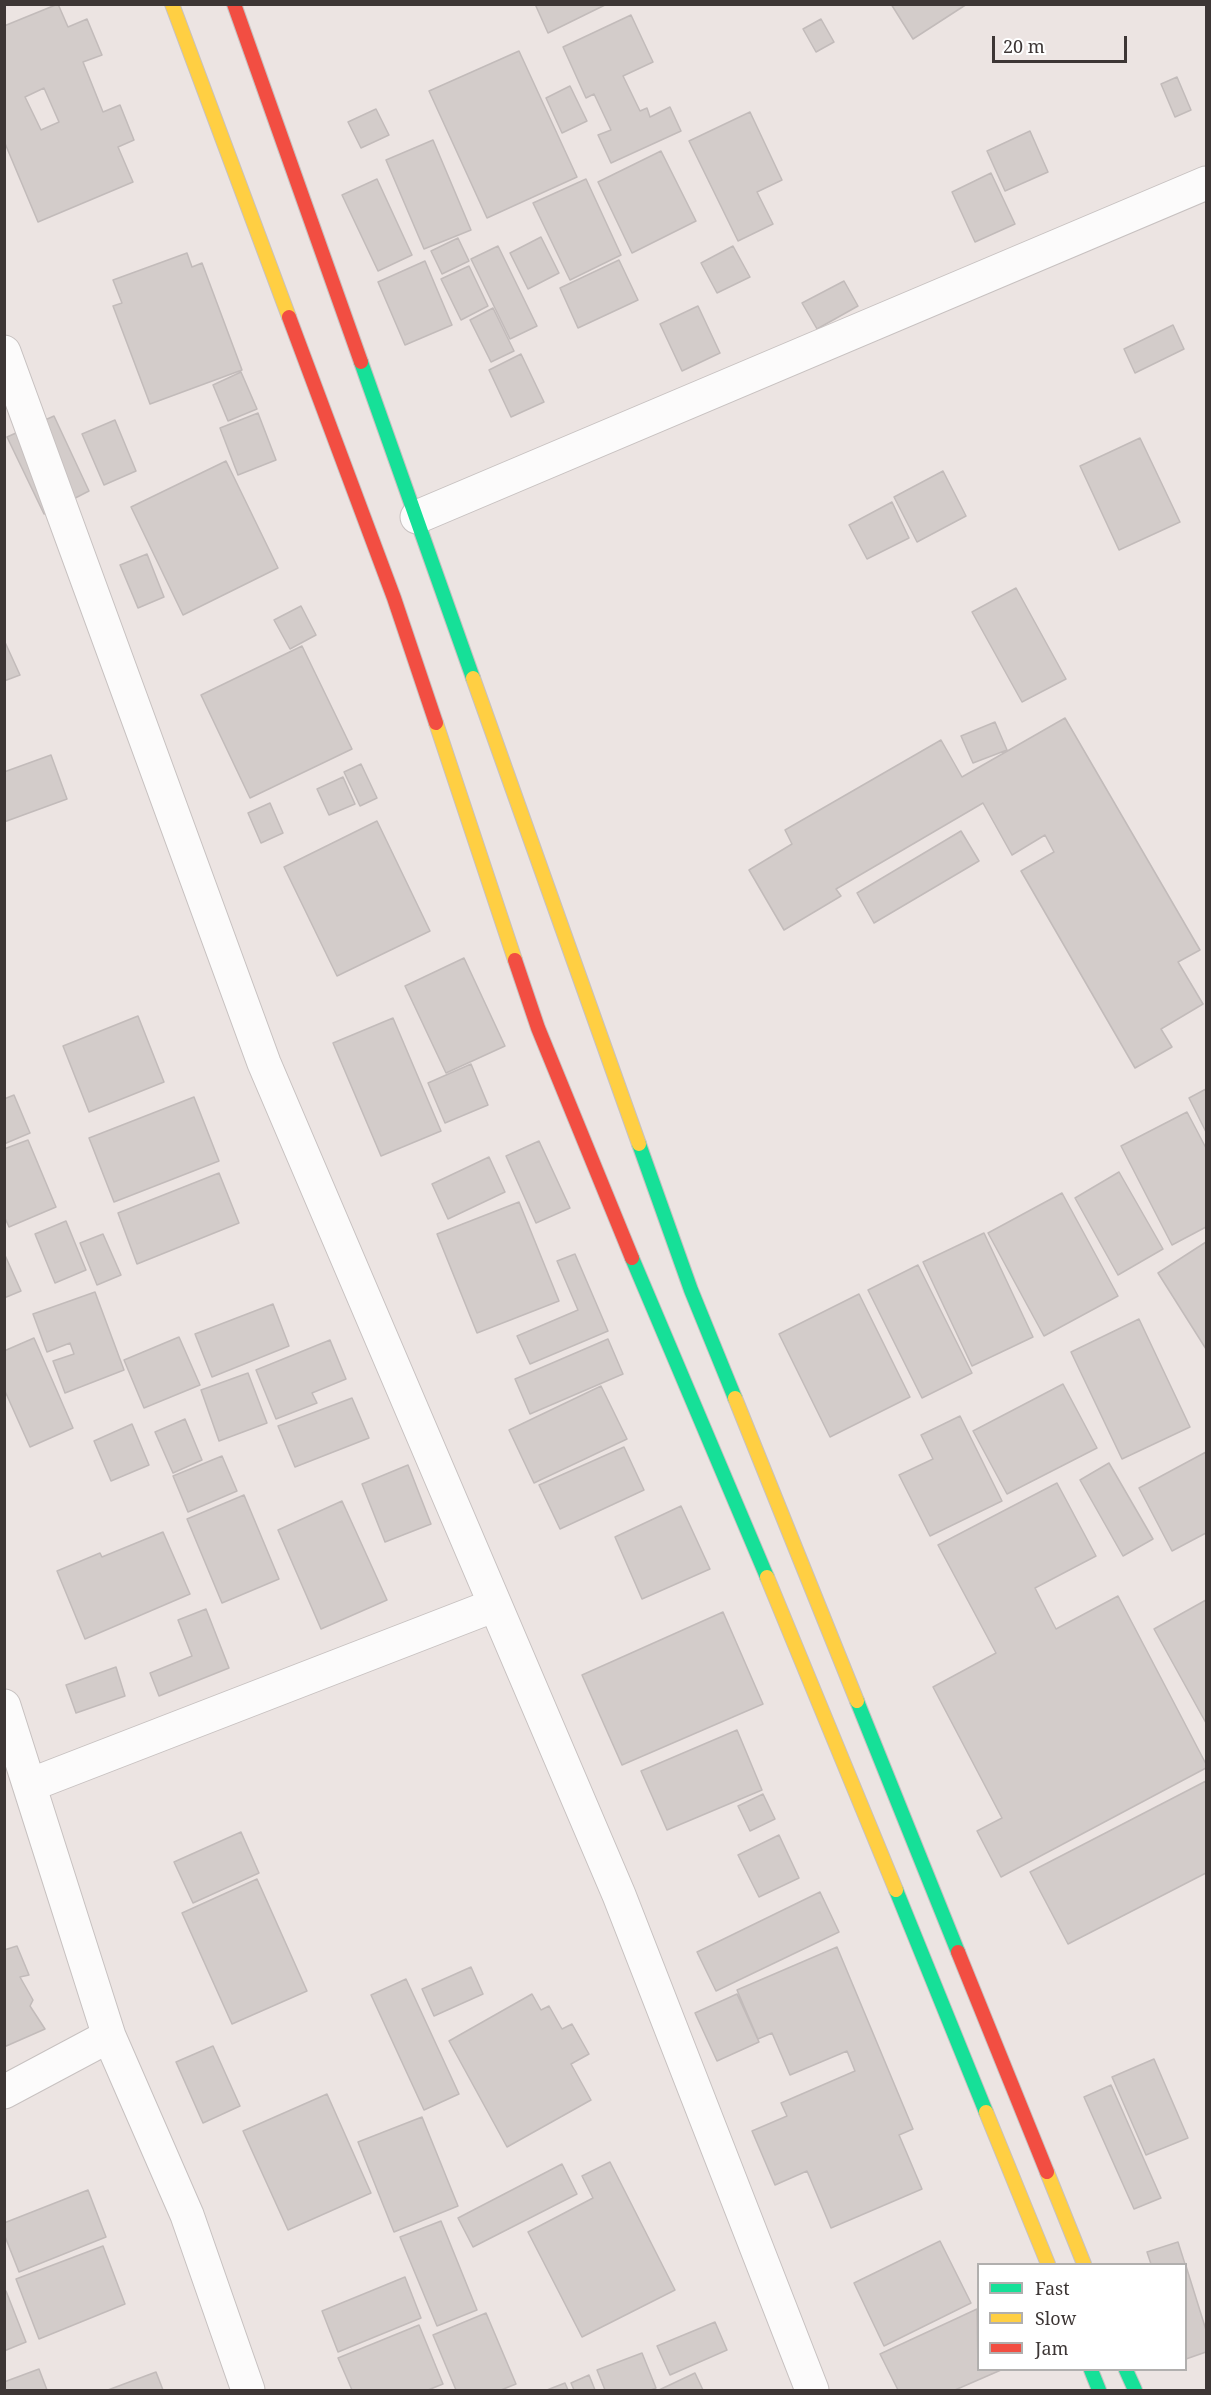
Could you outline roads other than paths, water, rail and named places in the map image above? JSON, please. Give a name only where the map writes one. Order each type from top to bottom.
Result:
[{"type":"street","points":[[172,4],[394,598],[538,1028],[673,1357],[797,1648],[1047,2263]]},
{"type":"street","points":[[234,4],[691,1290],[1083,2263]]},
{"type":"street","points":[[417,517],[1206,183]]},
{"type":"street","points":[[4,352],[264,1063],[619,1895],[812,2391]]},
{"type":"street","points":[[30,1785],[495,1605]]},
{"type":"street","points":[[4,1707],[109,2036],[187,2215],[248,2391]]},
{"type":"street","points":[[4,2092],[109,2036]]},
{"type":"street","points":[[1091,2371],[1100,2391]]},
{"type":"street","points":[[1126,2371],[1135,2391]]}]
